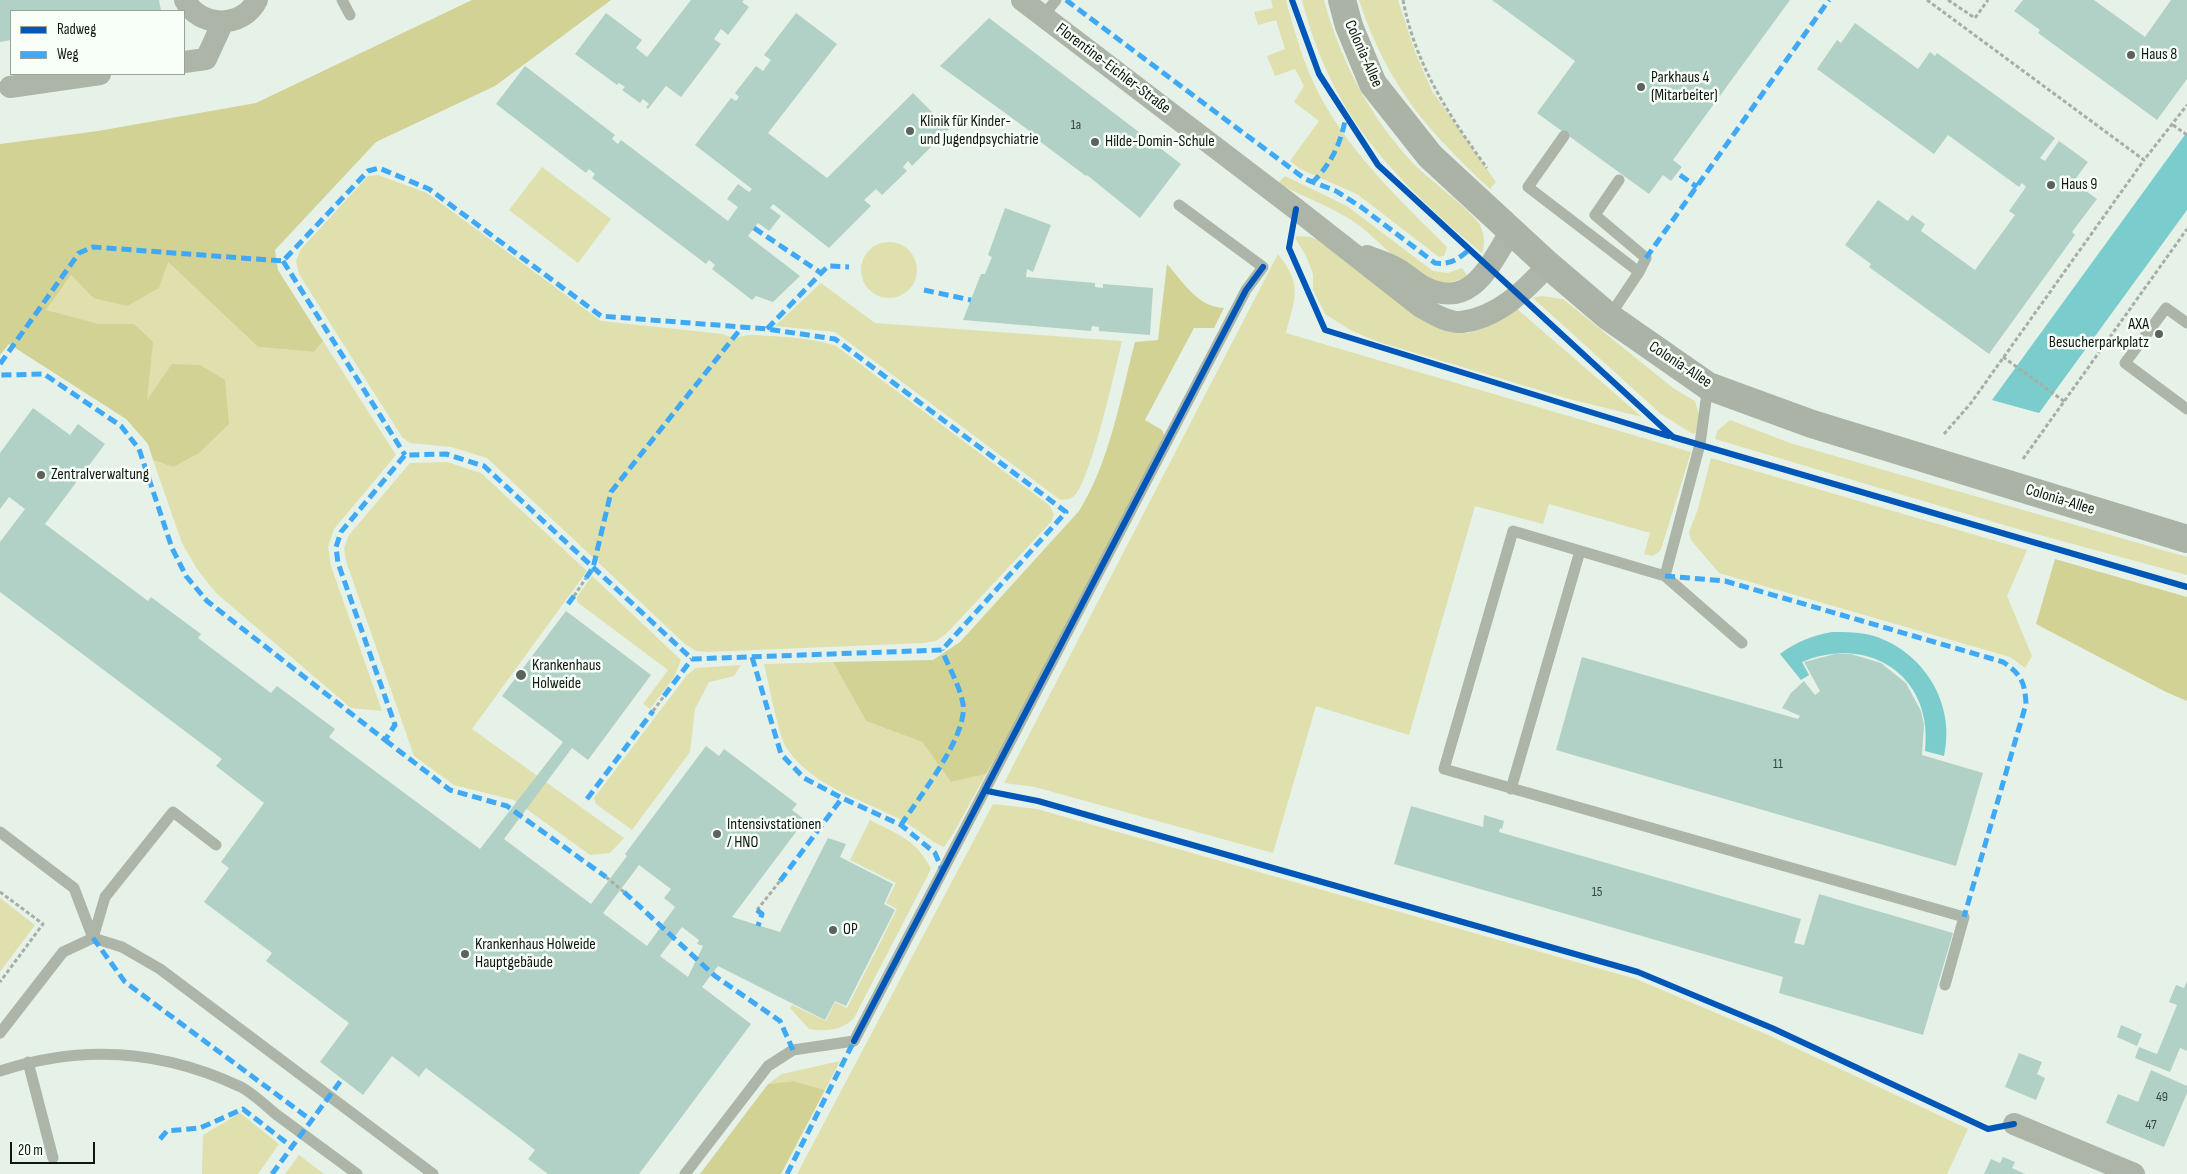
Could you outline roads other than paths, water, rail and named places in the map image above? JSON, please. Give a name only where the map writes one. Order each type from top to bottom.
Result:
[{"type":"main road","name":"Colonia-Allee","points":[[1342,0],[1349,26],[1373,84],[1430,156],[1548,265],[1609,318],[1708,386],[1812,424],[2187,540]]},
{"type":"street","points":[[185,0],[197,14],[209,21],[223,22],[235,20],[246,14],[257,0]]},
{"type":"street","name":"Florentine-Eichler-Straße","points":[[1022,0],[1050,8],[1296,209],[1421,307],[1441,317],[1460,322],[1486,315],[1520,295],[1548,265]]},
{"type":"street","points":[[185,62],[206,59],[223,22]]},
{"type":"street","points":[[5,87],[93,75]]},
{"type":"street","name":"Florentine-Eichler-Straße","points":[[1346,248],[1397,268],[1424,287],[1446,295],[1464,292],[1481,278],[1511,231]]},
{"type":"street","points":[[2014,1124],[2134,1174]]},
{"type":"lane","points":[[342,0],[350,15]]},
{"type":"lane","points":[[1564,136],[1528,187],[1639,272]]},
{"type":"lane","points":[[1609,318],[1646,258],[1595,215],[1619,180]]},
{"type":"lane","points":[[685,1174],[768,1066],[793,1050],[854,1041],[1246,290],[1263,267],[1180,205]]},
{"type":"lane","points":[[2187,323],[2166,308],[2125,364],[2187,409]]},
{"type":"lane","points":[[1665,576],[1700,444],[1708,386]]},
{"type":"lane","points":[[1742,643],[1665,576],[1513,531],[1444,769],[1964,917],[1945,985]]},
{"type":"lane","points":[[1511,789],[1580,551]]},
{"type":"lane","points":[[93,938],[105,897],[173,812],[216,845]]},
{"type":"lane","points":[[0,832],[74,888],[93,938]]},
{"type":"lane","points":[[0,1033],[63,952],[93,938],[122,947],[160,969],[433,1174]]},
{"type":"lane","points":[[0,1071],[28,1062],[61,1057],[117,1053],[180,1064],[242,1088],[357,1174]]},
{"type":"lane","points":[[28,1062],[54,1158]]},
{"type":"water","points":[[2187,132],[2187,210],[2039,413],[1992,400]]},
{"type":"water","points":[[1832,632],[1859,633],[1874,636],[1908,654],[1921,667],[1940,699],[1945,718],[1944,756],[1925,751],[1925,724],[1919,702],[1908,682],[1892,668],[1873,658],[1851,654],[1827,655],[1802,662],[1809,675],[1801,680],[1780,654],[1805,640]]},
{"type":"place","name":"Haus 8","points":[[2131,55]]},
{"type":"place","name":"Parkhaus 4 (Mitarbeiter)","points":[[1641,87]]},
{"type":"place","name":"Klinik für Kinder- und Jugendpsychiatrie","points":[[910,131]]},
{"type":"place","name":"Hilde-Domin-Schule","points":[[1095,142]]},
{"type":"place","name":"Haus 9","points":[[2051,185]]},
{"type":"place","name":"AXA Besucherparkplatz","points":[[2159,334]]},
{"type":"place","name":"Zentralverwaltung","points":[[41,475]]},
{"type":"place","name":"Krankenhaus Holweide","points":[[521,675]]},
{"type":"place","name":"Intensivstationen / HNO","points":[[717,834]]},
{"type":"place","name":"OP","points":[[833,930]]},
{"type":"place","name":"Krankenhaus Holweide Hauptgebäude","points":[[465,954]]}]
